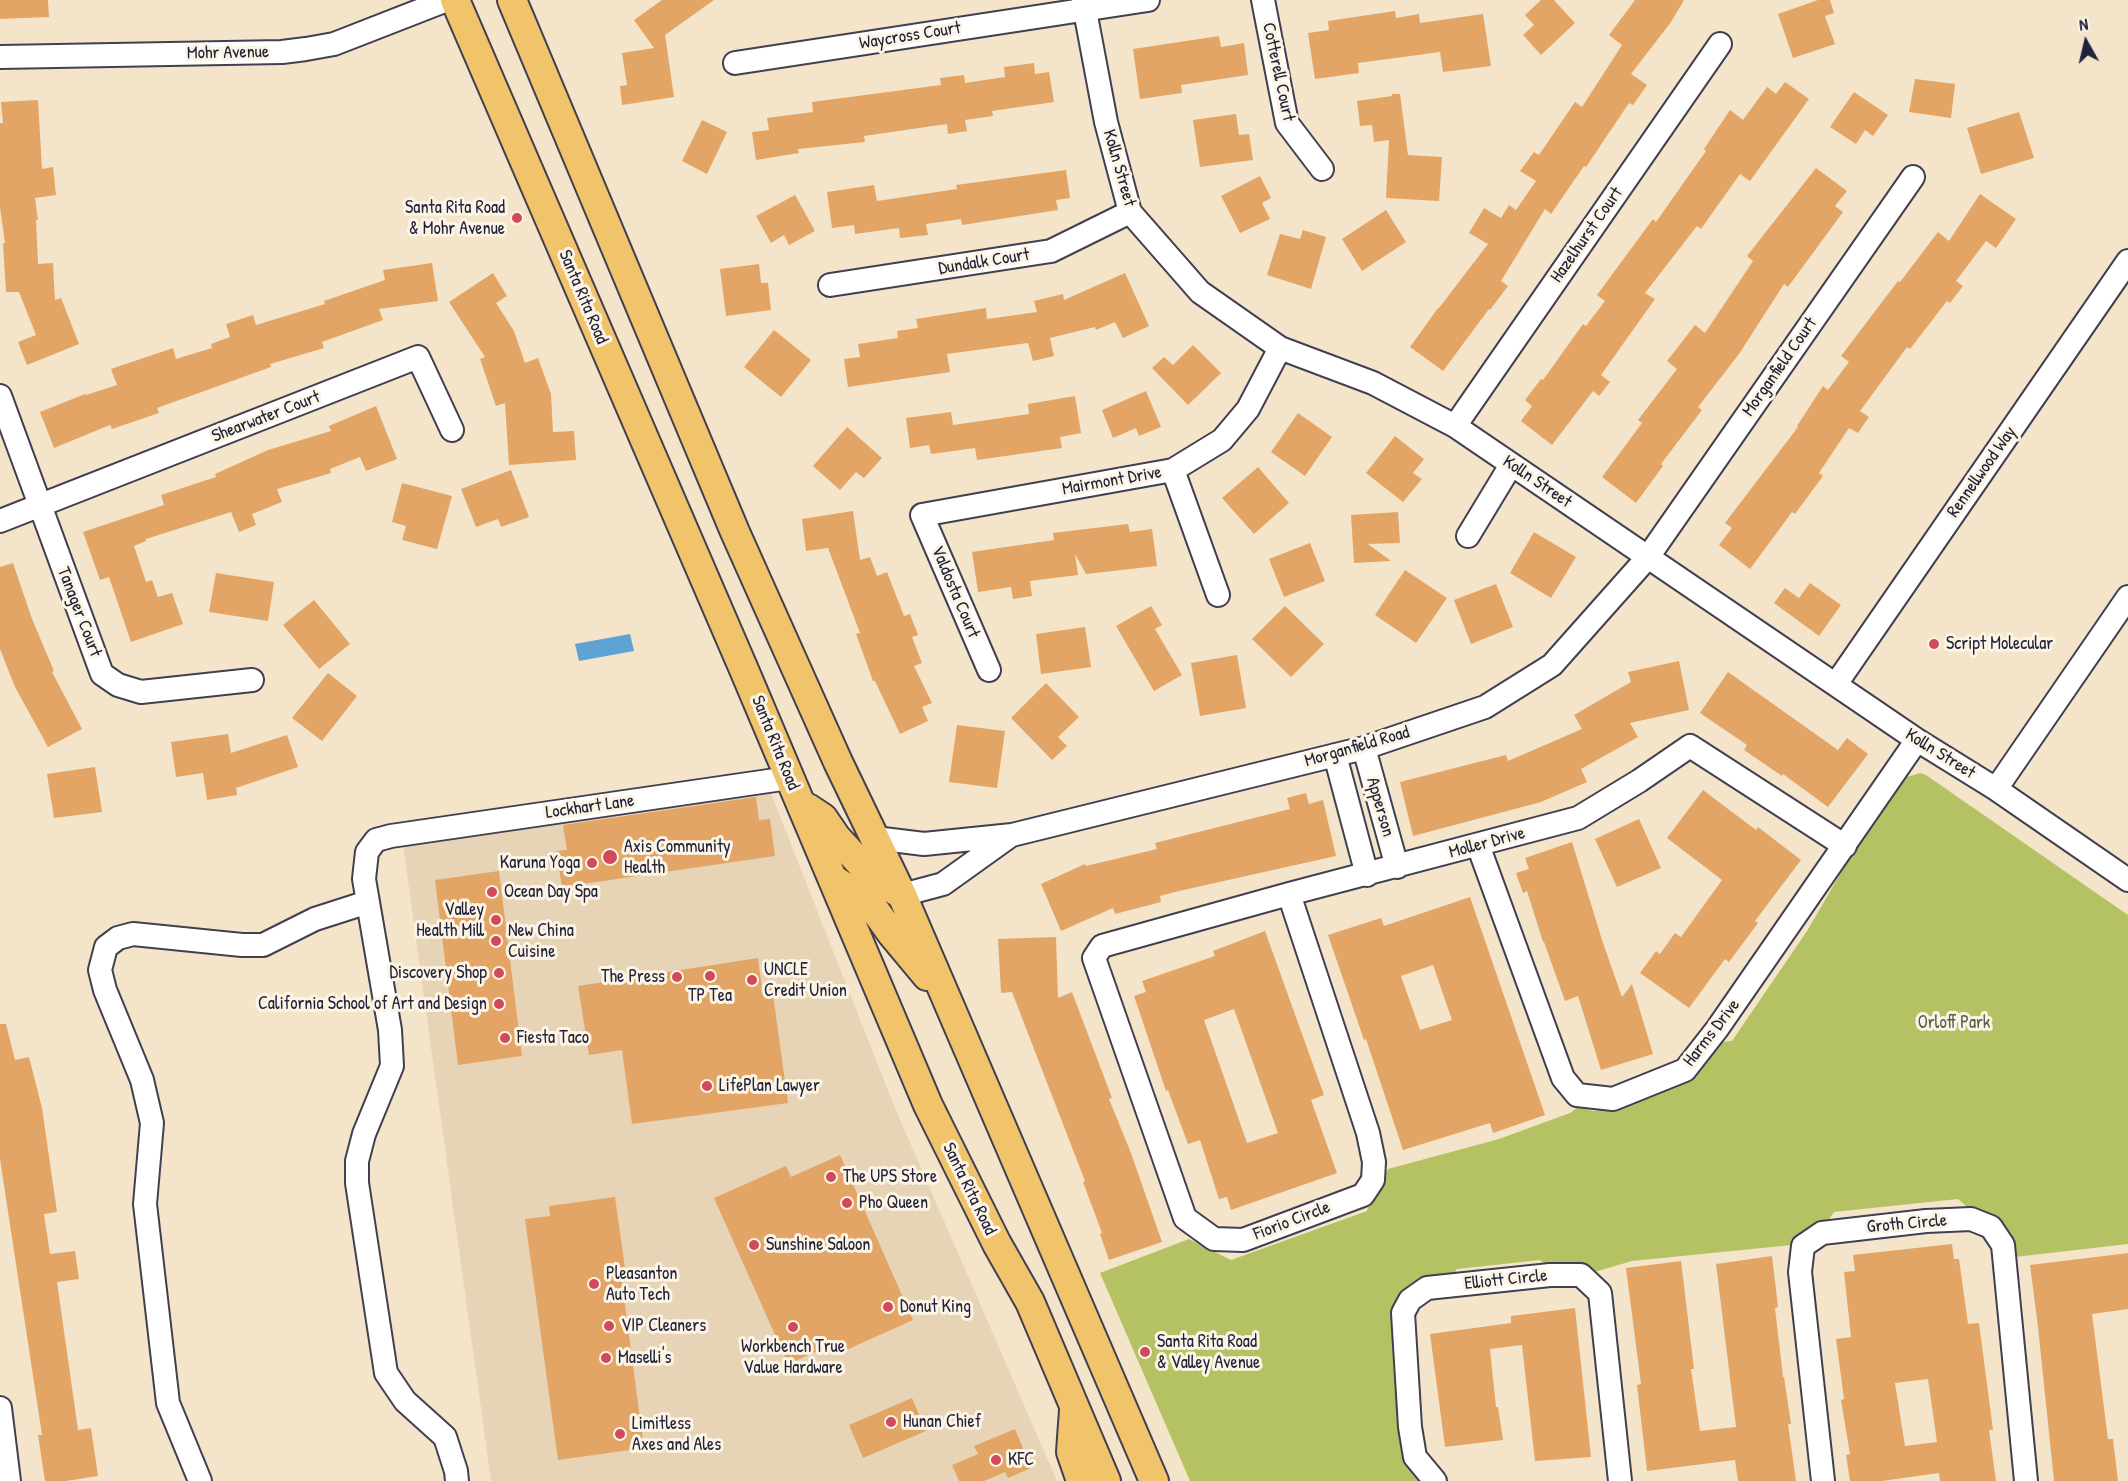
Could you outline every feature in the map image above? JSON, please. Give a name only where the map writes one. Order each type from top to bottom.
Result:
[{"type":"main road","name":"Santa Rita Road","points":[[455,0],[693,551],[928,1105],[997,1244],[1030,1302],[1106,1481]]},
{"type":"main road","points":[[512,0],[735,532],[838,762],[902,895],[1155,1481]]},
{"type":"main road","points":[[693,551],[735,532]]},
{"type":"main road","points":[[794,790],[824,818],[837,837],[872,876],[902,895]]},
{"type":"main road","points":[[833,879],[869,902],[892,934],[946,998]]},
{"type":"main road","points":[[1074,1405],[1071,1452],[1081,1481]]},
{"type":"street","name":"Mohr Avenue","points":[[0,57],[306,50],[334,44],[447,0]]},
{"type":"street","name":"Waycross Court","points":[[735,63],[1083,5],[1148,0]]},
{"type":"street","name":"Cotterell Court","points":[[1263,0],[1287,123],[1322,169]]},
{"type":"street","name":"Kolln Street","points":[[1083,5],[1106,122],[1130,212],[1200,292],[1280,348],[1373,383],[1455,426],[1917,740],[1996,789],[2128,880]]},
{"type":"street","name":"Hazelhurst Court","points":[[1455,426],[1720,44]]},
{"type":"street","name":"Morganfield Court","points":[[1648,557],[1913,177]]},
{"type":"street","name":"Dundalk Court","points":[[830,285],[1051,251],[1130,212]]},
{"type":"street","name":"Rennellwood Way","points":[[1836,684],[2128,261]]},
{"type":"street","name":"Mairmont Drive","points":[[922,515],[1173,470],[1222,440],[1248,409],[1280,348]]},
{"type":"street","name":"Shearwater Court","points":[[39,506],[418,357],[452,430]]},
{"type":"street","name":"Tanager Court","points":[[0,396],[102,674],[118,685],[141,692],[252,680]]},
{"type":"street","points":[[1468,537],[1510,465]]},
{"type":"street","points":[[1173,470],[1218,595]]},
{"type":"street","points":[[0,521],[39,506]]},
{"type":"street","name":"Valdosta Court","points":[[922,515],[988,670]]},
{"type":"street","name":"Morganfield Road","points":[[875,838],[924,844],[1012,835],[1364,748],[1485,707],[1552,665],[1648,557]]},
{"type":"street","points":[[1996,789],[2128,597]]},
{"type":"street","name":"Harms Drive","points":[[1478,845],[1563,1078],[1577,1095],[1613,1099],[1685,1070],[1718,1029],[1917,740]]},
{"type":"street","name":"Moller Drive","points":[[1094,958],[1102,946],[1578,818],[1639,782],[1690,746],[1845,846]]},
{"type":"street","name":"Apperson","points":[[1364,748],[1397,867]]},
{"type":"street","name":"Apperson","points":[[1335,755],[1367,874]]},
{"type":"street","name":"Lockhart Lane","points":[[368,902],[364,879],[367,852],[376,840],[391,836],[794,790]]},
{"type":"street","name":"Morganfield Road","points":[[902,895],[943,884],[1012,835]]},
{"type":"street","name":"Fiorio Circle","points":[[1094,958],[1185,1218],[1214,1239],[1243,1240],[1363,1195],[1373,1180],[1374,1162],[1368,1133],[1289,894]]},
{"type":"street","points":[[200,1481],[168,1403],[145,1204],[152,1123],[142,1080],[105,990],[100,970],[106,947],[118,938],[133,934],[263,945],[315,919],[368,902],[390,1030],[392,1066],[364,1134],[357,1161],[357,1183],[384,1362],[386,1373],[405,1401],[444,1437],[456,1471],[457,1481]]},
{"type":"street","name":"Groth Circle","points":[[1823,1481],[1800,1272],[1803,1246],[1822,1233],[1926,1221],[1971,1219],[1991,1227],[2003,1245],[2026,1481]]},
{"type":"street","name":"Elliott Circle","points":[[1435,1481],[1415,1457],[1410,1427],[1403,1313],[1410,1300],[1427,1288],[1550,1275],[1581,1275],[1600,1293],[1620,1481]]},
{"type":"street","points":[[0,1410],[9,1481]]},
{"type":"shaded area","points":[[770,791],[895,1108],[1057,1481],[491,1481],[403,845]]},
{"type":"green space","name":"Orloff Park","points":[[1920,773],[2128,915],[2128,1244],[2015,1257],[1994,1218],[1987,1212],[1967,1207],[1958,1199],[1834,1212],[1828,1221],[1817,1225],[1792,1245],[1632,1261],[1591,1273],[1549,1267],[1540,1260],[1457,1269],[1451,1277],[1396,1306],[1392,1323],[1407,1456],[1423,1481],[1190,1481],[1100,1273],[1189,1239],[1231,1260],[1367,1211],[1372,1195],[1388,1169],[1499,1139],[1570,1113],[1578,1107],[1594,1111],[1616,1107],[1672,1089],[1696,1077],[1722,1042],[1732,1041],[1807,931],[1857,845],[1902,781]]},
{"type":"water","points":[[630,634],[634,651],[579,661],[575,644]]},
{"type":"building","points":[[0,0],[48,0],[49,17],[0,19]]},
{"type":"building","points":[[662,0],[714,0],[665,35],[674,97],[622,105],[620,86],[627,85],[622,53],[654,48],[634,20]]},
{"type":"building","points":[[1541,0],[1554,0],[1575,23],[1541,55],[1523,35],[1534,25],[1525,15]]},
{"type":"building","points":[[1635,0],[1684,0],[1671,22],[1631,74],[1647,85],[1633,105],[1629,103],[1551,214],[1545,209],[1501,281],[1508,286],[1443,371],[1410,347],[1488,244],[1469,233],[1484,208],[1501,218],[1509,205],[1516,210],[1536,181],[1520,171],[1534,152],[1539,155],[1575,102],[1582,107],[1622,45],[1609,35]]},
{"type":"building","points":[[1818,0],[1830,0],[1834,13],[1825,16],[1835,44],[1793,58],[1778,14]]},
{"type":"building","points":[[1395,11],[1396,18],[1419,14],[1420,23],[1483,14],[1491,66],[1443,72],[1440,52],[1358,63],[1359,73],[1315,79],[1308,33],[1329,30],[1328,21]]},
{"type":"building","points":[[1219,36],[1221,47],[1244,43],[1248,75],[1181,85],[1182,93],[1140,99],[1133,49]]},
{"type":"building","points":[[1034,63],[1035,74],[1049,72],[1054,102],[992,111],[993,116],[965,120],[967,131],[948,134],[947,124],[864,136],[865,142],[798,149],[799,153],[756,160],[752,132],[769,130],[767,118],[813,112],[812,102],[941,85],[940,78],[964,75],[965,83],[1005,77],[1004,67]]},
{"type":"building","points":[[1915,79],[1955,84],[1951,118],[1909,112]]},
{"type":"building","points":[[1785,82],[1809,99],[1750,181],[1740,174],[1701,229],[1697,226],[1645,293],[1655,299],[1601,375],[1610,382],[1599,396],[1593,391],[1552,445],[1521,421],[1532,406],[1525,400],[1541,379],[1543,380],[1583,324],[1586,326],[1605,301],[1597,295],[1653,219],[1656,222],[1706,151],[1704,149],[1730,110],[1743,120],[1767,87],[1776,94]]},
{"type":"building","points":[[1854,92],[1888,115],[1873,136],[1865,130],[1856,144],[1830,127]]},
{"type":"building","points":[[1392,94],[1400,94],[1408,155],[1442,157],[1439,201],[1386,198],[1389,140],[1374,142],[1372,125],[1360,126],[1357,101],[1392,96]]},
{"type":"building","points":[[38,100],[42,169],[53,167],[56,195],[35,198],[38,220],[36,220],[38,264],[53,263],[55,300],[61,298],[79,344],[27,365],[18,342],[36,335],[19,292],[6,292],[3,243],[5,243],[0,207],[0,123],[3,123],[1,102]]},
{"type":"building","points":[[2019,112],[2034,158],[1981,174],[1967,128]]},
{"type":"building","points":[[1236,114],[1239,135],[1249,134],[1253,160],[1200,167],[1193,120]]},
{"type":"building","points":[[702,120],[727,132],[707,174],[682,161]]},
{"type":"building","points":[[1816,168],[1847,191],[1835,206],[1843,212],[1788,287],[1784,284],[1739,354],[1698,407],[1702,410],[1661,464],[1663,466],[1636,503],[1602,477],[1642,423],[1638,420],[1677,369],[1667,361],[1695,325],[1705,333],[1753,261],[1747,256]]},
{"type":"building","points":[[1066,170],[1070,198],[1056,200],[1058,210],[962,225],[961,219],[926,224],[928,235],[900,238],[899,228],[855,234],[854,225],[832,228],[827,192],[874,185],[877,201],[957,189],[956,185]]},
{"type":"building","points":[[1260,176],[1271,198],[1262,203],[1270,219],[1240,233],[1221,196]]},
{"type":"building","points":[[1980,194],[2016,219],[1996,248],[1986,241],[1956,281],[1963,286],[1950,303],[1947,301],[1910,349],[1907,347],[1860,411],[1869,417],[1858,433],[1849,428],[1819,473],[1823,476],[1795,514],[1792,512],[1750,569],[1719,545],[1732,528],[1725,523],[1798,427],[1823,386],[1828,390],[1849,362],[1841,356],[1898,281],[1900,282],[1938,232],[1949,241]]},
{"type":"building","points":[[795,195],[815,231],[789,245],[784,235],[771,243],[756,216]]},
{"type":"building","points":[[1386,210],[1406,242],[1362,271],[1342,239]]},
{"type":"building","points":[[1303,230],[1326,237],[1311,289],[1267,275],[1280,234],[1300,239]]},
{"type":"building","points":[[432,263],[438,301],[379,309],[383,320],[322,342],[324,348],[270,364],[271,367],[157,408],[159,413],[112,429],[110,425],[54,448],[40,412],[85,394],[117,385],[111,369],[173,348],[176,359],[212,348],[211,344],[230,337],[226,324],[253,315],[256,325],[325,304],[324,301],[385,280],[383,270]]},
{"type":"building","points":[[759,264],[761,283],[768,283],[771,310],[726,316],[720,269]]},
{"type":"building","points":[[493,273],[507,296],[496,303],[514,331],[525,363],[538,358],[551,394],[553,432],[574,431],[576,460],[509,465],[505,403],[496,406],[480,359],[485,357],[449,302]]},
{"type":"building","points":[[1125,273],[1149,326],[1123,338],[1115,322],[1096,330],[1095,327],[1050,338],[1054,356],[1033,361],[1028,343],[947,354],[950,372],[848,387],[844,359],[860,357],[858,344],[898,338],[897,331],[918,328],[916,319],[986,308],[987,319],[1037,312],[1034,301],[1063,294],[1064,300]]},
{"type":"building","points":[[774,330],[811,360],[781,397],[744,367]]},
{"type":"building","points":[[1193,345],[1221,373],[1188,405],[1152,368],[1164,357],[1173,365]]},
{"type":"building","points":[[1146,391],[1161,427],[1139,436],[1136,428],[1113,438],[1102,410]]},
{"type":"building","points":[[1075,396],[1081,433],[1060,437],[1062,448],[977,460],[975,448],[931,454],[929,445],[910,448],[906,418],[951,412],[953,425],[1029,414],[1028,404]]},
{"type":"building","points":[[376,406],[397,459],[366,471],[360,457],[330,469],[331,473],[277,489],[282,502],[252,514],[256,525],[239,532],[231,512],[146,539],[134,546],[146,582],[152,580],[158,597],[172,593],[183,624],[131,642],[109,577],[100,580],[83,532],[164,505],[161,495],[216,477],[215,474],[268,450],[331,431],[329,426]]},
{"type":"building","points":[[1298,413],[1332,437],[1305,476],[1271,452]]},
{"type":"building","points":[[847,427],[882,458],[864,478],[856,472],[840,490],[813,466]]},
{"type":"building","points":[[1395,436],[1424,459],[1413,473],[1422,479],[1403,502],[1366,473]]},
{"type":"building","points":[[1258,467],[1289,503],[1254,534],[1222,498]]},
{"type":"building","points":[[511,470],[529,517],[501,527],[498,519],[476,527],[461,489]]},
{"type":"building","points":[[402,483],[452,496],[437,549],[402,540],[406,526],[392,522]]},
{"type":"building","points":[[853,511],[860,560],[870,557],[877,576],[887,572],[904,616],[910,614],[918,635],[912,637],[922,663],[914,666],[932,703],[922,707],[928,721],[900,734],[873,681],[856,634],[860,633],[828,548],[806,551],[802,519]]},
{"type":"building","points":[[1398,512],[1400,543],[1368,544],[1391,561],[1354,563],[1351,515]]},
{"type":"building","points":[[1128,524],[1130,532],[1152,529],[1157,566],[1086,574],[1075,554],[1078,575],[1030,581],[1032,596],[1013,599],[1011,587],[978,592],[972,552],[1054,540],[1053,533]]},
{"type":"building","points":[[1534,532],[1576,557],[1551,598],[1510,573]]},
{"type":"building","points":[[1310,543],[1325,581],[1284,597],[1269,559]]},
{"type":"building","points":[[13,563],[32,619],[54,671],[52,672],[82,729],[48,747],[15,687],[0,649],[0,567]]},
{"type":"building","points":[[1405,570],[1447,598],[1416,643],[1375,615]]},
{"type":"building","points":[[216,573],[274,582],[268,621],[209,612]]},
{"type":"building","points":[[1810,583],[1841,605],[1819,636],[1774,603],[1785,588],[1799,598]]},
{"type":"building","points":[[1496,584],[1513,627],[1471,644],[1454,600]]},
{"type":"building","points":[[314,600],[350,644],[319,669],[283,625]]},
{"type":"building","points":[[1151,606],[1162,625],[1155,629],[1182,675],[1154,691],[1116,626]]},
{"type":"building","points":[[1285,606],[1324,644],[1291,677],[1252,639]]},
{"type":"building","points":[[1085,627],[1091,667],[1041,674],[1036,634]]},
{"type":"building","points":[[1237,655],[1246,708],[1200,716],[1191,663]]},
{"type":"building","points":[[1679,661],[1689,710],[1630,723],[1638,737],[1581,769],[1587,782],[1541,802],[1413,836],[1400,782],[1506,755],[1508,761],[1582,729],[1574,715],[1631,682],[1628,672]]},
{"type":"building","points":[[1728,672],[1838,750],[1847,738],[1868,754],[1828,807],[1783,774],[1782,776],[1744,750],[1747,745],[1700,713]]},
{"type":"building","points":[[328,673],[357,696],[322,741],[292,718]]},
{"type":"building","points":[[1046,683],[1079,717],[1058,737],[1067,746],[1052,760],[1011,718]]},
{"type":"building","points":[[957,725],[1005,731],[997,788],[949,782]]},
{"type":"building","points":[[228,734],[231,753],[287,735],[298,767],[236,788],[237,795],[207,800],[203,773],[176,777],[171,742]]},
{"type":"building","points":[[95,767],[102,812],[54,818],[47,774]]},
{"type":"building","points":[[1703,790],[1756,830],[1758,827],[1801,860],[1755,921],[1758,923],[1729,962],[1725,959],[1689,1008],[1640,973],[1656,951],[1660,954],[1675,933],[1681,937],[1722,880],[1667,838]]},
{"type":"building","points":[[1306,793],[1309,804],[1323,800],[1336,856],[1179,891],[1160,896],[1161,902],[1115,914],[1113,908],[1061,931],[1041,884],[1085,864],[1086,866],[1157,849],[1155,843],[1290,809],[1287,798]]},
{"type":"building","points":[[756,797],[759,820],[770,819],[775,856],[562,887],[556,851],[567,850],[563,825]]},
{"type":"building","points":[[1639,819],[1661,868],[1617,887],[1595,839]]},
{"type":"building","points":[[1572,842],[1622,997],[1632,984],[1653,1054],[1601,1070],[1578,996],[1565,1001],[1527,891],[1523,893],[1516,873],[1529,869],[1525,858]]},
{"type":"building","points":[[499,871],[522,1056],[458,1065],[435,880]]},
{"type":"building","points":[[1470,897],[1545,1115],[1493,1133],[1490,1123],[1403,1150],[1328,935],[1381,918],[1384,926]],"holes":[[[1433,965],[1452,1020],[1420,1030],[1401,976]]]},
{"type":"building","points":[[1265,931],[1324,1095],[1311,1100],[1337,1173],[1231,1210],[1227,1197],[1219,1199],[1200,1140],[1188,1144],[1168,1090],[1166,1091],[1134,996],[1146,992],[1142,981],[1215,956],[1213,951]],"holes":[[[1234,1009],[1278,1133],[1247,1143],[1204,1020]]]},
{"type":"building","points":[[1056,937],[1058,998],[1072,992],[1162,1242],[1109,1260],[1100,1234],[1102,1233],[1083,1182],[1085,1181],[1012,992],[1001,993],[998,939]]},
{"type":"building","points":[[758,958],[762,989],[772,987],[788,1103],[632,1124],[622,1050],[589,1055],[578,986]]},
{"type":"building","points":[[0,1024],[6,1024],[15,1060],[29,1057],[42,1108],[57,1212],[44,1214],[50,1254],[75,1251],[79,1279],[57,1282],[78,1430],[91,1428],[98,1476],[66,1481],[45,1481],[38,1435],[42,1435],[0,1159]]},
{"type":"building","points":[[840,1155],[913,1320],[844,1351],[840,1341],[788,1364],[714,1198],[786,1166],[791,1177]]},
{"type":"building","points":[[615,1197],[625,1268],[620,1268],[644,1448],[558,1460],[525,1219],[550,1216],[549,1206]]},
{"type":"building","points":[[1952,1244],[1954,1259],[1959,1259],[1968,1324],[1979,1323],[1993,1430],[1989,1430],[1996,1481],[1940,1481],[1939,1473],[1882,1481],[1850,1481],[1846,1455],[1850,1454],[1841,1400],[1844,1399],[1836,1339],[1851,1337],[1844,1272],[1855,1271],[1853,1255]],"holes":[[[1928,1379],[1937,1442],[1905,1446],[1895,1383]]]},
{"type":"building","points":[[2128,1253],[2128,1309],[2092,1314],[2108,1439],[2113,1439],[2118,1481],[2054,1481],[2030,1265]]},
{"type":"building","points":[[1772,1256],[1778,1307],[1775,1308],[1791,1424],[1788,1424],[1796,1481],[1738,1481],[1735,1460],[1647,1471],[1637,1385],[1641,1384],[1626,1268],[1681,1261],[1694,1369],[1691,1369],[1700,1431],[1736,1427],[1716,1264]]},
{"type":"building","points":[[1575,1308],[1591,1457],[1535,1461],[1522,1345],[1490,1349],[1496,1407],[1498,1407],[1503,1440],[1445,1447],[1430,1334],[1511,1323],[1511,1316]]},
{"type":"building","points":[[912,1398],[926,1431],[863,1458],[849,1425]]},
{"type":"building","name":"KFC","points":[[1015,1429],[1031,1468],[1008,1478],[1005,1472],[984,1481],[959,1481],[952,1465],[978,1454],[974,1446]]},
{"type":"place","name":"Santa Rita Road & Mohr Avenue","points":[[517,218]]},
{"type":"place","name":"Script Molecular","points":[[1934,644]]},
{"type":"place","name":"Axis Community Health","points":[[610,857]]},
{"type":"place","name":"Karuna Yoga","points":[[592,863]]},
{"type":"place","name":"Ocean Day Spa","points":[[492,892]]},
{"type":"place","name":"Valley Health Mill","points":[[496,920]]},
{"type":"place","name":"New China Cuisine","points":[[496,941]]},
{"type":"place","name":"Discovery Shop","points":[[499,973]]},
{"type":"place","name":"TP Tea","points":[[710,976]]},
{"type":"place","name":"The Press","points":[[677,977]]},
{"type":"place","name":"UNCLE Credit Union","points":[[752,980]]},
{"type":"place","name":"California School of Art and Design","points":[[499,1004]]},
{"type":"place","name":"Fiesta Taco","points":[[505,1038]]},
{"type":"place","name":"LifePlan Lawyer","points":[[707,1086]]},
{"type":"place","name":"The UPS Store","points":[[831,1177]]},
{"type":"place","name":"Pho Queen","points":[[847,1203]]},
{"type":"place","name":"Sunshine Saloon","points":[[754,1245]]},
{"type":"place","name":"Pleasanton Auto Tech","points":[[594,1284]]},
{"type":"place","name":"Donut King","points":[[888,1307]]},
{"type":"place","name":"VIP Cleaners","points":[[609,1326]]},
{"type":"place","name":"Workbench True Value Hardware","points":[[793,1327]]},
{"type":"place","name":"Santa Rita Road & Valley Avenue","points":[[1145,1352]]},
{"type":"place","name":"Maselli's","points":[[606,1358]]},
{"type":"place","name":"Hunan Chief","points":[[891,1422]]},
{"type":"place","name":"Limitless Axes and Ales","points":[[620,1434]]},
{"type":"place","name":"KFC","points":[[996,1460]]}]
